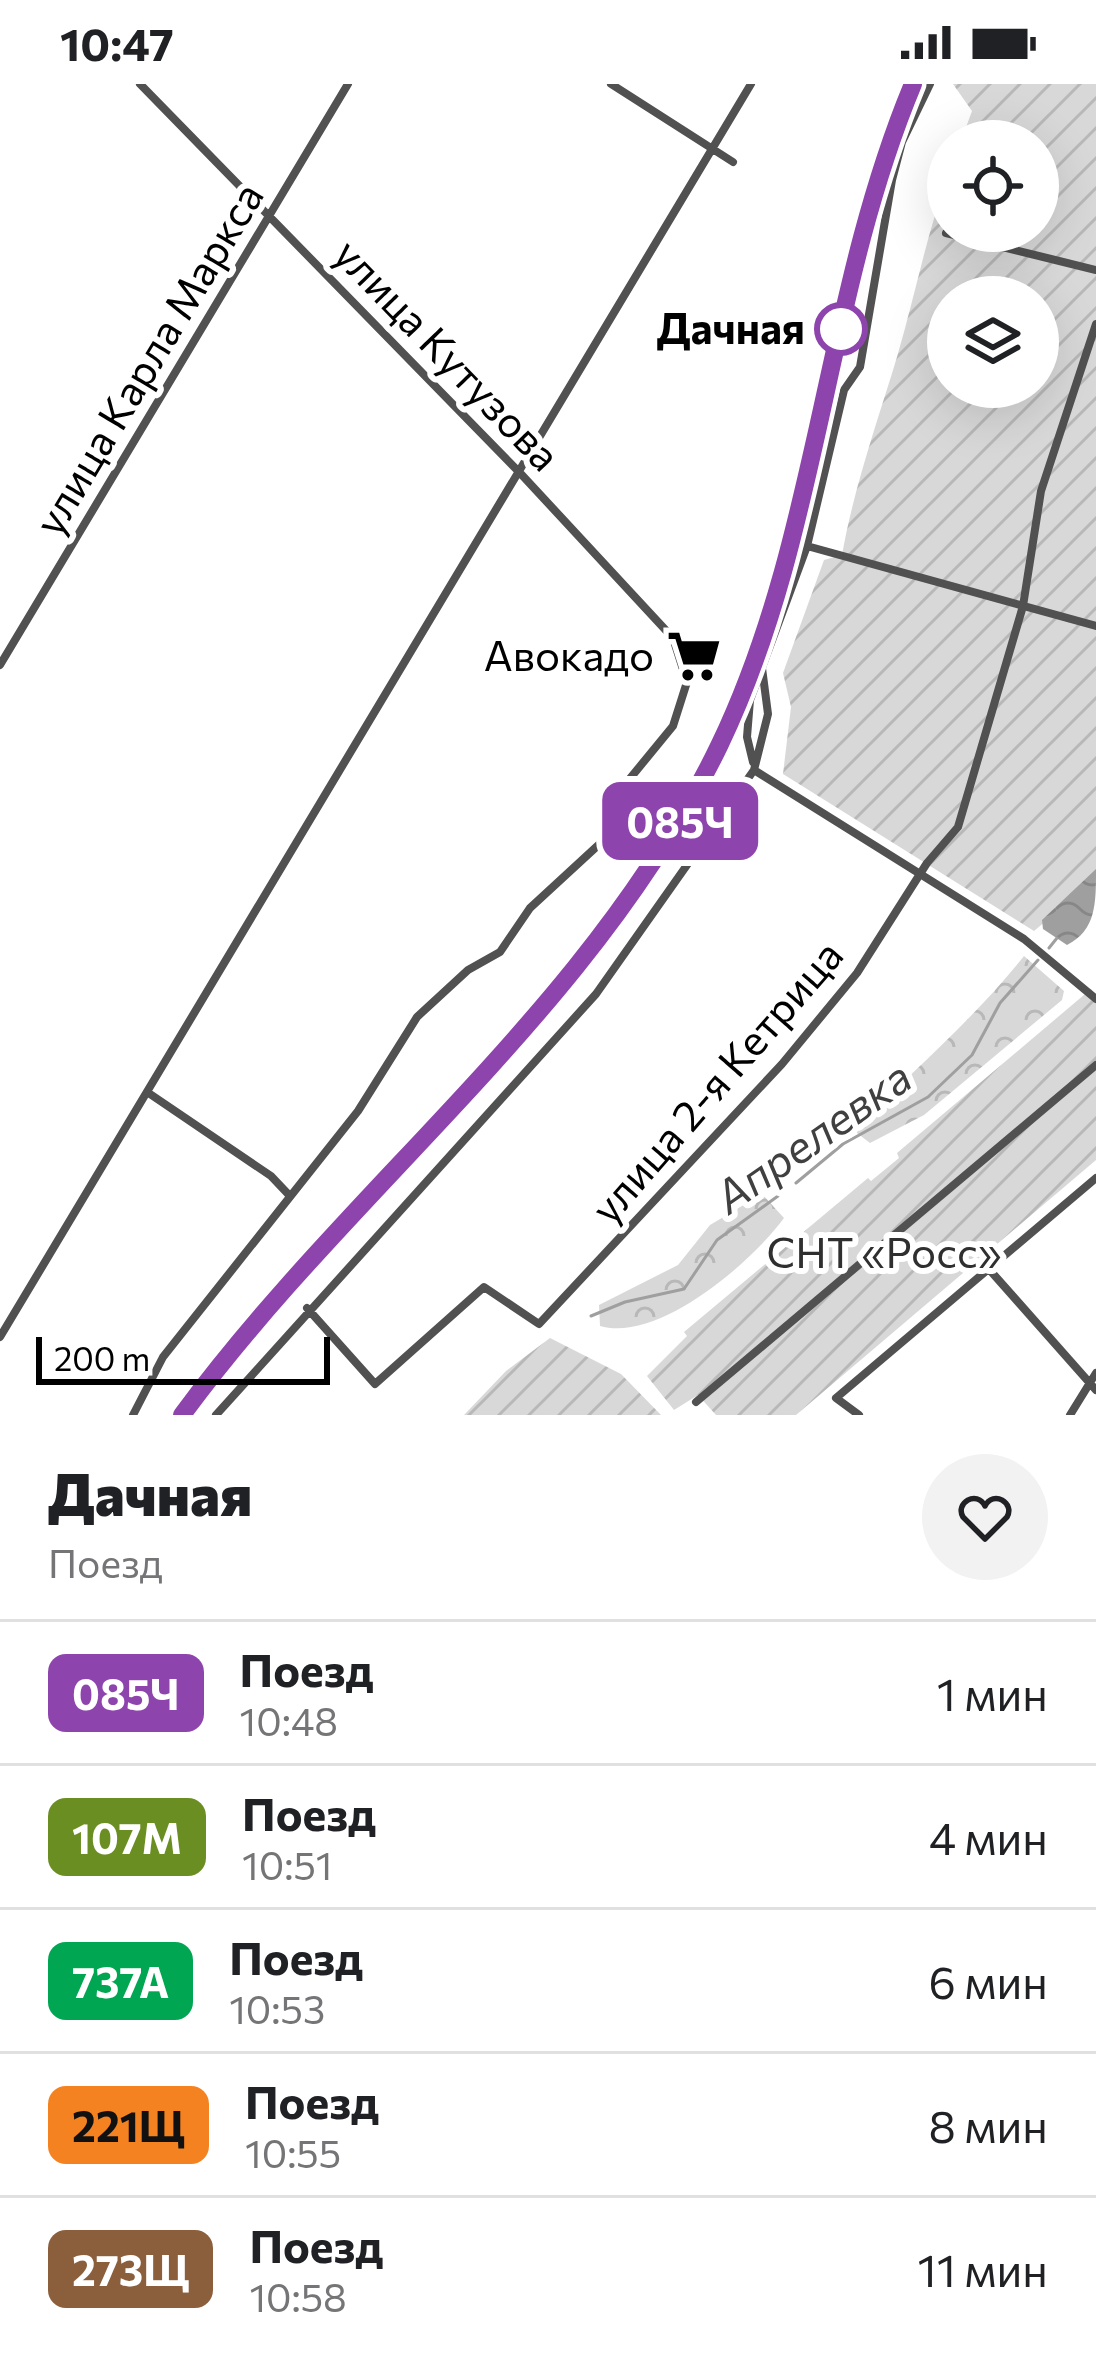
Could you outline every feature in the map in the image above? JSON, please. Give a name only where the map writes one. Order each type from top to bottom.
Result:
[{"type":"street","name":"улица Кутузова","points":[[140,84],[521,474],[673,638],[687,682],[674,726],[623,787],[606,838],[530,908],[500,952],[428,1004],[358,1111],[289,1195]]},
{"type":"street","name":"улица Карла Маркса","points":[[0,664],[348,84]]},
{"type":"street","points":[[611,84],[733,162]]},
{"type":"street","points":[[0,1337],[150,1094],[751,84]]},
{"type":"street","points":[[754,770],[747,718],[806,546],[839,406],[864,350],[875,254],[902,142],[930,84]]},
{"type":"street","points":[[1023,252],[1096,270]]},
{"type":"street","name":"улица 2-я Кетрица","points":[[307,1308],[375,1384],[484,1287],[539,1324],[782,1064],[857,973],[922,872],[958,827],[1023,606],[1041,491],[1096,324]]},
{"type":"street","points":[[806,546],[1096,626]]},
{"type":"street","points":[[216,1415],[307,1308],[596,994],[754,770],[768,714],[762,668]]},
{"type":"street","points":[[754,770],[922,872],[1052,960],[1096,999]]},
{"type":"street","points":[[696,1402],[1096,1065]]},
{"type":"street","points":[[134,1415],[163,1357],[289,1195],[271,1176],[150,1094]]},
{"type":"street","points":[[859,1415],[836,1398],[1096,1178]]},
{"type":"street","points":[[988,1268],[1094,1382],[1070,1415]]},
{"type":"green space","points":[[953,84],[1096,84],[1096,879],[1034,931],[783,774],[791,707],[783,673],[824,560],[842,555],[927,244],[927,252],[1059,252],[1059,120],[969,120],[972,111]]},
{"type":"green space","points":[[1024,956],[1064,991],[1062,1000],[924,1115],[870,1143],[853,1130],[963,1024]]},
{"type":"green space","name":"СНТ «Росс»","points":[[1091,989],[1096,997],[1096,1160],[796,1415],[716,1415],[698,1395],[674,1410],[647,1376],[687,1336],[684,1332],[868,1178],[871,1181],[899,1158],[897,1153]]},
{"type":"green space","points":[[762,1194],[784,1218],[727,1276],[649,1323],[600,1326],[599,1305],[678,1265],[710,1225]]},
{"type":"green space","points":[[550,1338],[621,1374],[661,1415],[464,1415],[506,1371]]},
{"type":"water","points":[[1096,869],[1089,924],[1067,945],[1043,929],[1042,920]]},
{"type":"waterway","points":[[1049,948],[1057,938]]},
{"type":"waterway","name":"Апрелевка","points":[[796,1183],[843,1144],[928,1097],[972,1055],[1000,1003],[1038,960]]},
{"type":"waterway","name":"Апрелевка","points":[[591,1316],[625,1302],[684,1289],[717,1240],[778,1196]]},
{"type":"railway","points":[[182,1415],[320,1250],[539,1011],[606,927],[667,839],[720,744],[754,664],[780,583],[860,248],[883,165],[913,84]]},
{"type":"train","name":"085Ч","points":[[182,1415],[264,1311],[589,952],[649,871],[688,806],[744,690],[776,604],[873,190],[913,84]]},
{"type":"place","name":"Дачная","points":[[841,329]]},
{"type":"place","name":"Авокадо","points":[[694,656]]}]
